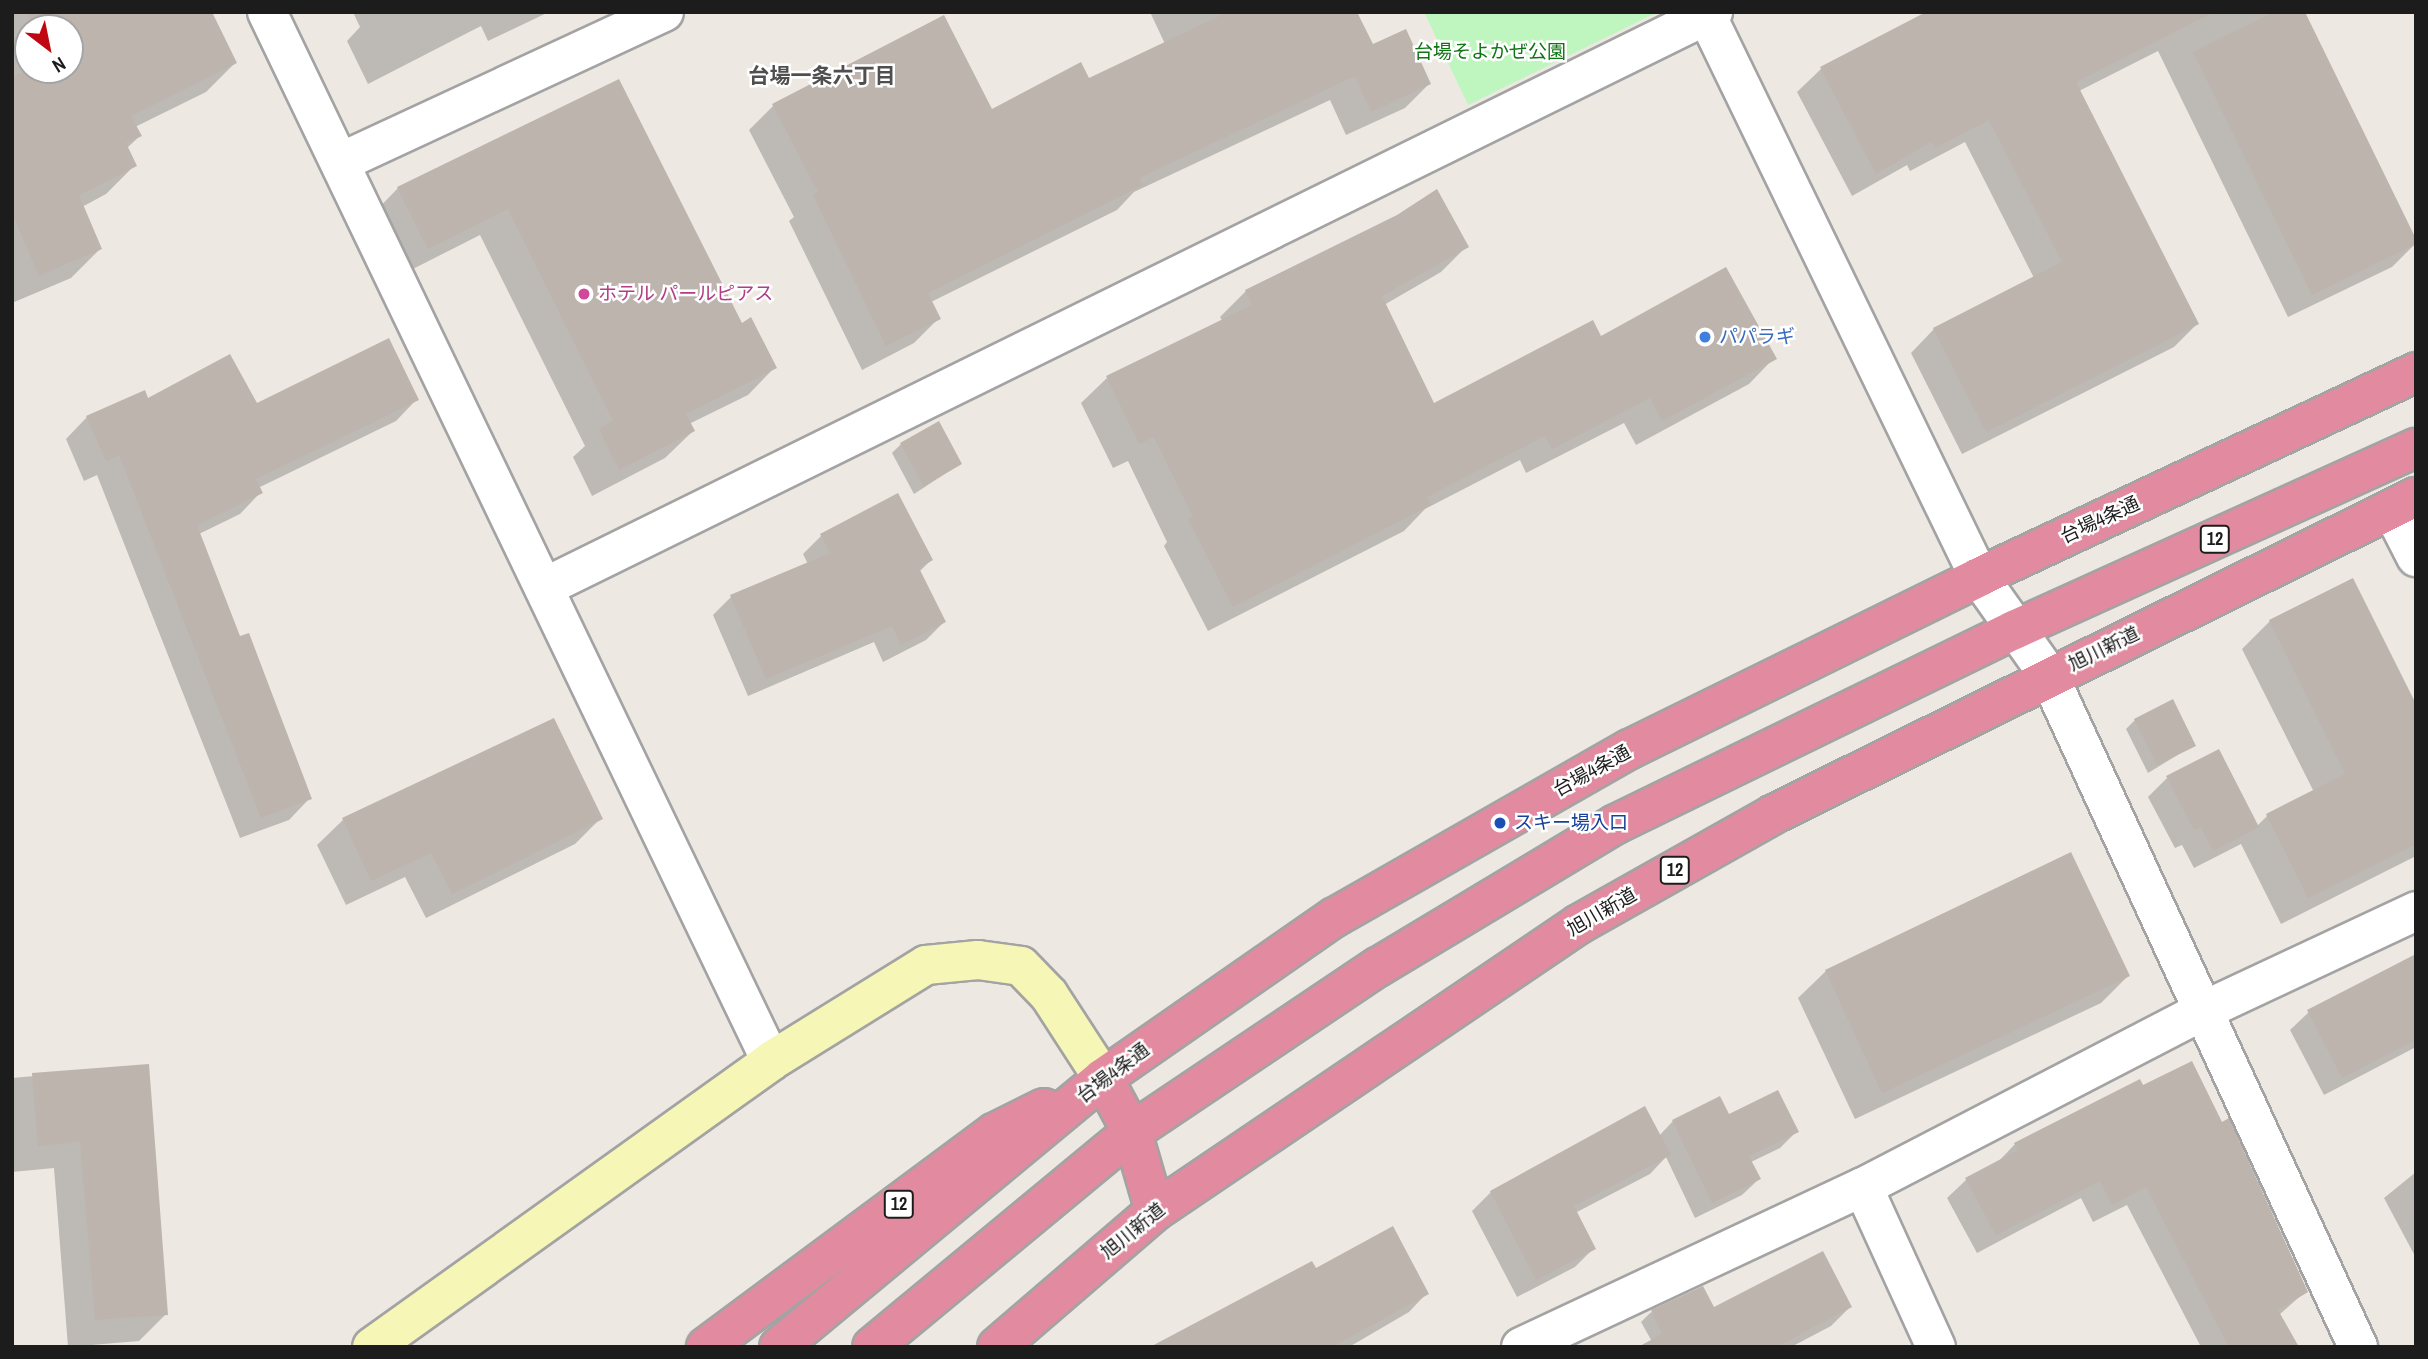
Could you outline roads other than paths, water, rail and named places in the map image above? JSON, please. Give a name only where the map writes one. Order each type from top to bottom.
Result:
[{"type":"highway","name":"台場4条通","points":[[779,1347],[1103,1078],[1335,917],[1630,749],[1979,577],[2416,372]]},
{"type":"highway","name":"12","points":[[872,1347],[1132,1132],[1378,967],[1616,824],[2014,630],[2416,448]]},
{"type":"highway","name":"旭川新道","points":[[997,1347],[1155,1211],[1579,923],[1774,814],[2404,503]]},
{"type":"highway","name":"12","points":[[706,1347],[994,1133],[1103,1078]]},
{"type":"highway","points":[[1103,1078],[1132,1132],[1155,1211]]},
{"type":"street","points":[[267,12],[771,1061]]},
{"type":"street","points":[[341,162],[664,12]]},
{"type":"street","points":[[545,587],[1709,13],[1979,577],[2049,676],[2358,1347]]},
{"type":"street","points":[[2404,503],[2416,557]]},
{"type":"street","points":[[1521,1347],[1863,1186],[2205,1010],[2416,911]]},
{"type":"street","points":[[372,1347],[771,1061],[926,965],[978,960],[1021,966],[1049,995],[1103,1078]]},
{"type":"street","points":[[1863,1186],[1936,1347]]},
{"type":"place","name":"ホテル パールピアス","points":[[584,294]]},
{"type":"place","name":"パパラギ","points":[[1705,337]]},
{"type":"place","name":"スキー場入口","points":[[1500,823]]},
{"type":"district","name":"台場一条六丁目","points":[[822,76]]},
{"type":"park label","name":"台場そよかぜ公園","points":[[1490,52]]}]
